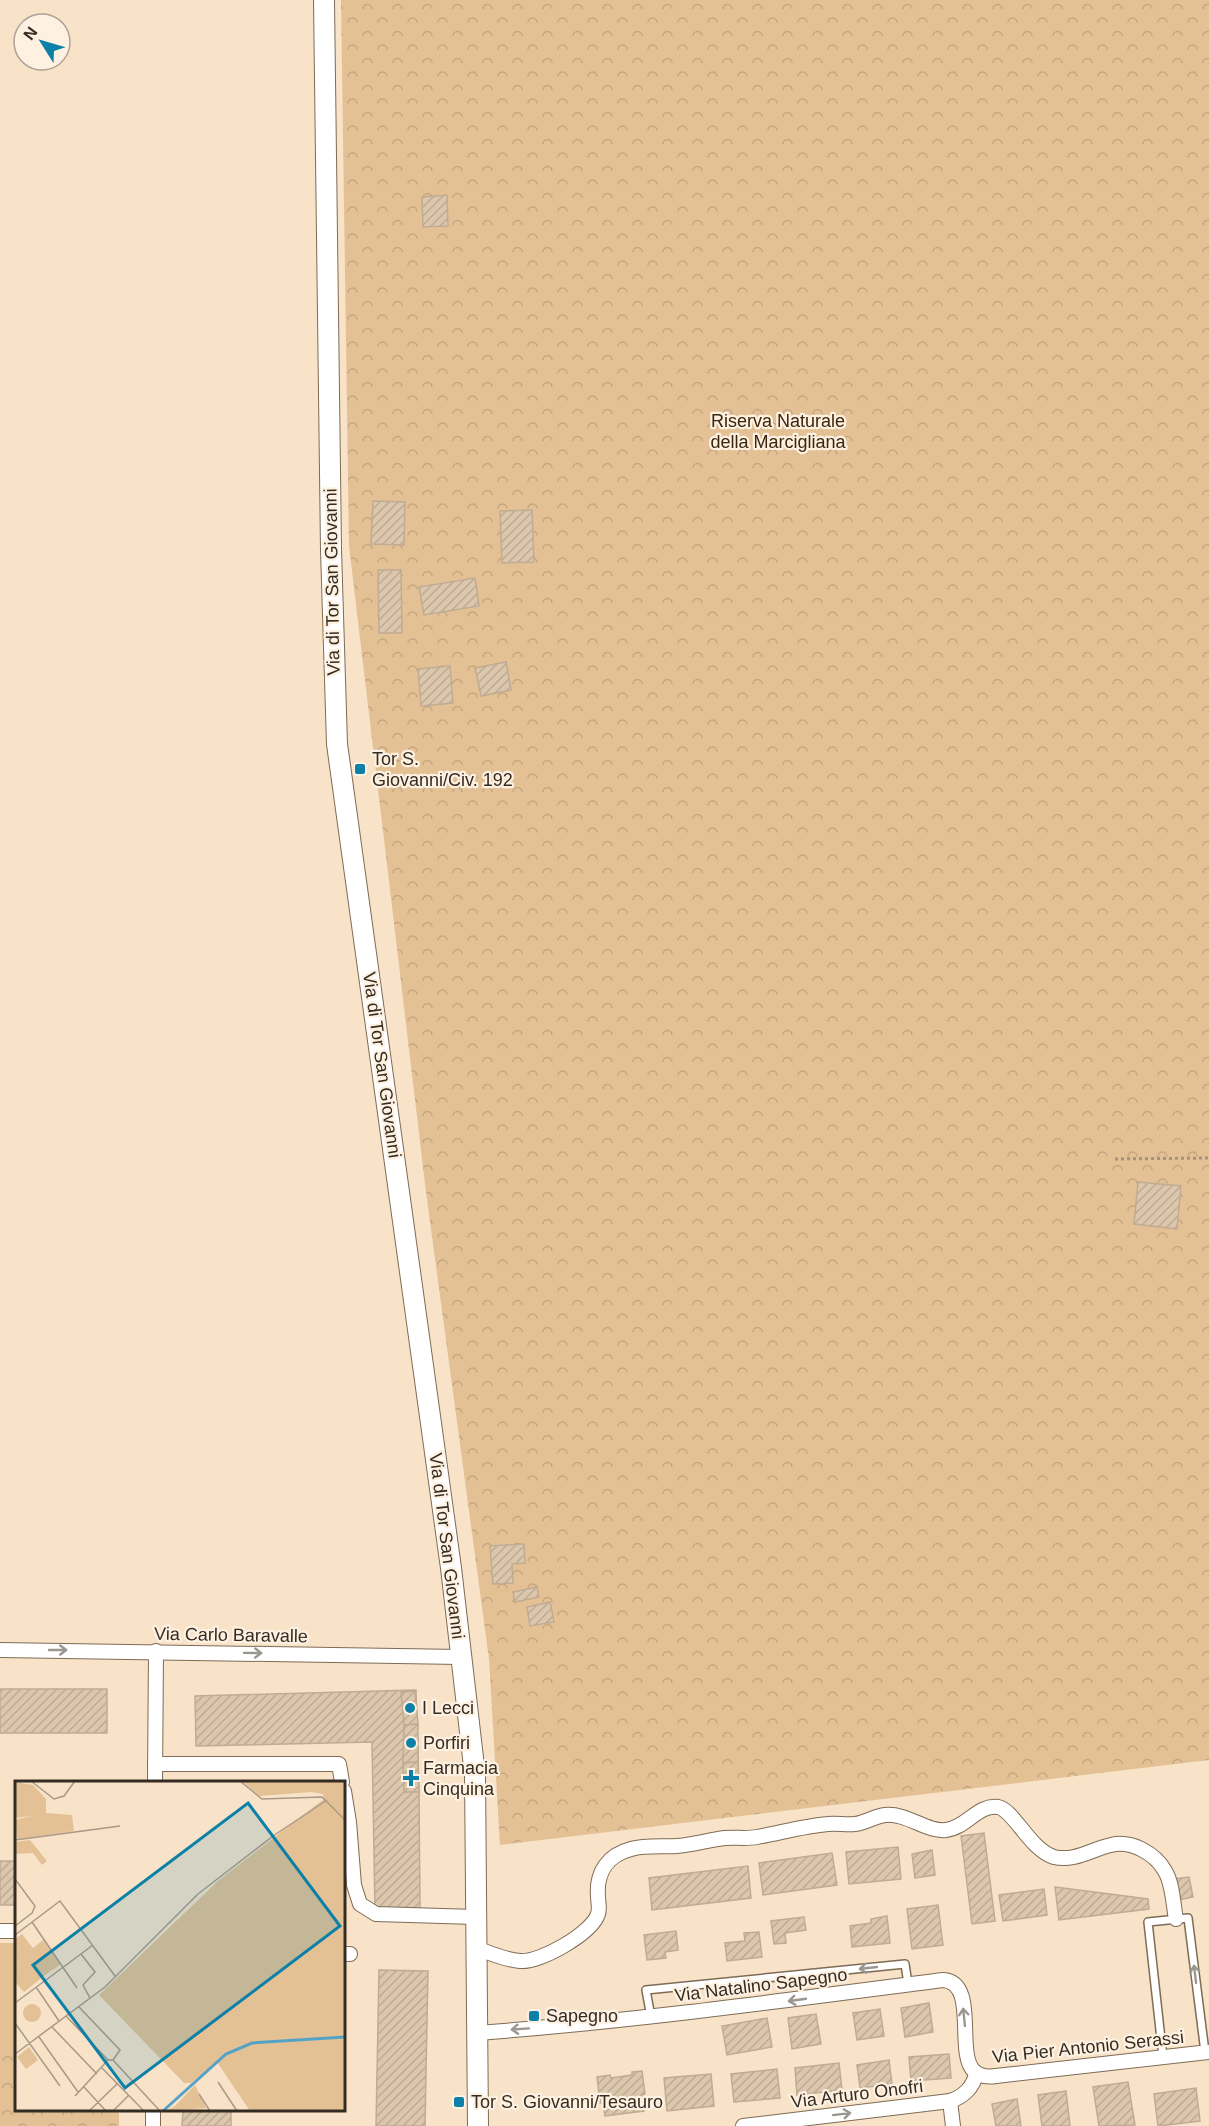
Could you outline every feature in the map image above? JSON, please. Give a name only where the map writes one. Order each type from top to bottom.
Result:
[{"type":"street","name":"Via di Tor San Giovanni","points":[[324,0],[331,550],[337,744],[448,1547],[475,1775],[478,2126]]},
{"type":"street","name":"Via Carlo Baravalle","points":[[0,1650],[461,1657]]},
{"type":"street","points":[[155,1781],[156,1651]]},
{"type":"street","points":[[155,1764],[339,1764],[342,1781]]},
{"type":"street","points":[[345,1797],[354,1885],[360,1904],[376,1914],[476,1917]]},
{"type":"street","points":[[476,1948],[520,1961],[528,1961],[541,1958],[562,1946],[590,1927],[596,1920],[599,1911],[598,1881],[605,1864],[621,1852],[634,1848],[693,1845],[726,1838],[755,1837],[829,1824],[858,1824],[885,1815],[906,1817],[928,1827],[945,1830],[961,1825],[987,1807],[1002,1808],[1009,1813],[1017,1825],[1043,1852],[1055,1857],[1073,1858],[1112,1844],[1128,1844],[1141,1849],[1153,1857],[1165,1871],[1172,1892],[1176,1919]]},
{"type":"street","name":"Via Natalino Sapegno","points":[[478,2033],[761,2005],[943,1980],[955,1984],[960,1992],[968,2062],[976,2073]]},
{"type":"street","name":"Via Pier Antonio Serassi","points":[[950,2101],[963,2095],[973,2083],[976,2073],[983,2076],[996,2076],[1207,2052]]},
{"type":"street","name":"Via Arturo Onofri","points":[[743,2126],[950,2101],[953,2126]]},
{"type":"lane","points":[[1163,2057],[1148,1922],[1188,1918],[1207,2052]]},
{"type":"lane","points":[[651,2017],[646,1990],[905,1964],[908,1984]]},
{"type":"path","points":[[1115,1159],[1209,1158]]},
{"type":"green space","name":"Riserva Naturale della Marcigliana","points":[[341,0],[1209,0],[1209,1760],[500,1845],[489,1659],[426,1192],[349,546]]},
{"type":"green space","points":[[0,1943],[15,1943],[15,2047],[0,2061]]},
{"type":"green space","points":[[15,2047],[15,2111],[119,2111],[119,2126],[0,2126],[0,2061]]},
{"type":"building","points":[[447,195],[448,226],[423,227],[422,197]]},
{"type":"building","points":[[373,501],[405,502],[404,545],[371,544]]},
{"type":"building","points":[[532,510],[534,562],[502,563],[500,511]]},
{"type":"building","points":[[378,570],[401,570],[402,633],[379,633]]},
{"type":"building","points":[[475,578],[479,606],[424,615],[419,587]]},
{"type":"building","points":[[506,662],[511,690],[481,696],[475,668]]},
{"type":"building","points":[[450,666],[453,703],[421,706],[418,669]]},
{"type":"building","points":[[1138,1182],[1181,1186],[1177,1229],[1134,1224]]},
{"type":"building","points":[[524,1544],[525,1563],[512,1564],[513,1583],[493,1584],[490,1546]]},
{"type":"building","points":[[537,1587],[539,1597],[515,1602],[513,1592]]},
{"type":"building","points":[[550,1602],[554,1622],[530,1626],[527,1607]]},
{"type":"building","points":[[0,1689],[107,1689],[107,1733],[0,1733]]},
{"type":"building","points":[[416,1690],[420,1909],[375,1911],[372,1742],[196,1746],[195,1696]]},
{"type":"building","name":"I Lecci","points":[[415,1691],[418,1724],[404,1725],[401,1692]]},
{"type":"building","name":"Porfiri","points":[[418,1724],[418,1762],[403,1763],[404,1725]]},
{"type":"building","name":"Farmacia Cinquina","points":[[418,1762],[419,1792],[404,1792],[403,1763]]},
{"type":"building","points":[[984,1833],[995,1921],[972,1924],[961,1836]]},
{"type":"building","points":[[898,1847],[901,1879],[849,1884],[846,1852]]},
{"type":"building","points":[[932,1850],[935,1875],[915,1878],[912,1854]]},
{"type":"building","points":[[832,1853],[837,1885],[763,1895],[759,1863]]},
{"type":"building","points":[[0,1861],[15,1861],[15,1905],[0,1905]]},
{"type":"building","points":[[748,1866],[751,1898],[652,1910],[649,1878]]},
{"type":"building","points":[[1189,1877],[1193,1897],[1178,1900],[1174,1879]]},
{"type":"building","points":[[1055,1887],[1148,1899],[1149,1909],[1059,1920]]},
{"type":"building","points":[[1044,1889],[1047,1915],[1003,1921],[999,1895]]},
{"type":"building","points":[[938,1905],[943,1945],[912,1949],[907,1909]]},
{"type":"building","points":[[887,1916],[890,1943],[852,1947],[850,1926],[871,1923],[871,1919]]},
{"type":"building","points":[[804,1917],[806,1930],[785,1933],[786,1943],[774,1944],[771,1921]]},
{"type":"building","points":[[676,1931],[678,1950],[665,1952],[666,1958],[647,1960],[644,1935]]},
{"type":"building","points":[[759,1932],[762,1957],[727,1961],[725,1943],[745,1941],[744,1933]]},
{"type":"building","points":[[379,1970],[428,1971],[425,2126],[376,2126]]},
{"type":"building","points":[[929,2003],[933,2032],[905,2037],[901,2008]]},
{"type":"building","points":[[880,2009],[884,2036],[857,2040],[853,2013]]},
{"type":"building","points":[[816,2014],[821,2044],[792,2049],[788,2018]]},
{"type":"building","points":[[767,2018],[772,2047],[727,2055],[722,2026]]},
{"type":"building","points":[[949,2054],[951,2078],[911,2081],[909,2057]]},
{"type":"building","points":[[889,2060],[892,2084],[860,2088],[857,2065]]},
{"type":"building","points":[[839,2063],[842,2090],[797,2095],[795,2068]]},
{"type":"building","points":[[777,2069],[780,2098],[734,2102],[731,2074]]},
{"type":"building","points":[[642,2071],[645,2094],[642,2095],[644,2111],[605,2116],[603,2103],[600,2103],[597,2077],[610,2075],[611,2078]]},
{"type":"building","points":[[711,2074],[714,2106],[667,2111],[664,2078]]},
{"type":"building","points":[[1128,2082],[1135,2125],[1099,2126],[1093,2087]]},
{"type":"building","points":[[1196,2088],[1200,2121],[1158,2126],[1154,2094]]},
{"type":"building","points":[[1066,2091],[1070,2126],[1042,2126],[1038,2095]]},
{"type":"building","points":[[1017,2099],[1021,2126],[996,2126],[992,2104]]},
{"type":"building","points":[[183,2111],[231,2111],[231,2126],[182,2126]]},
{"type":"place","name":"Tor S. Giovanni/Civ. 192","points":[[360,769]]},
{"type":"place","name":"I Lecci","points":[[410,1708]]},
{"type":"place","name":"Porfiri","points":[[411,1743]]},
{"type":"place","name":"Farmacia Cinquina","points":[[411,1778]]},
{"type":"place","name":"Sapegno","points":[[534,2016]]},
{"type":"place","name":"Tor S. Giovanni/Tesauro","points":[[459,2102]]}]
